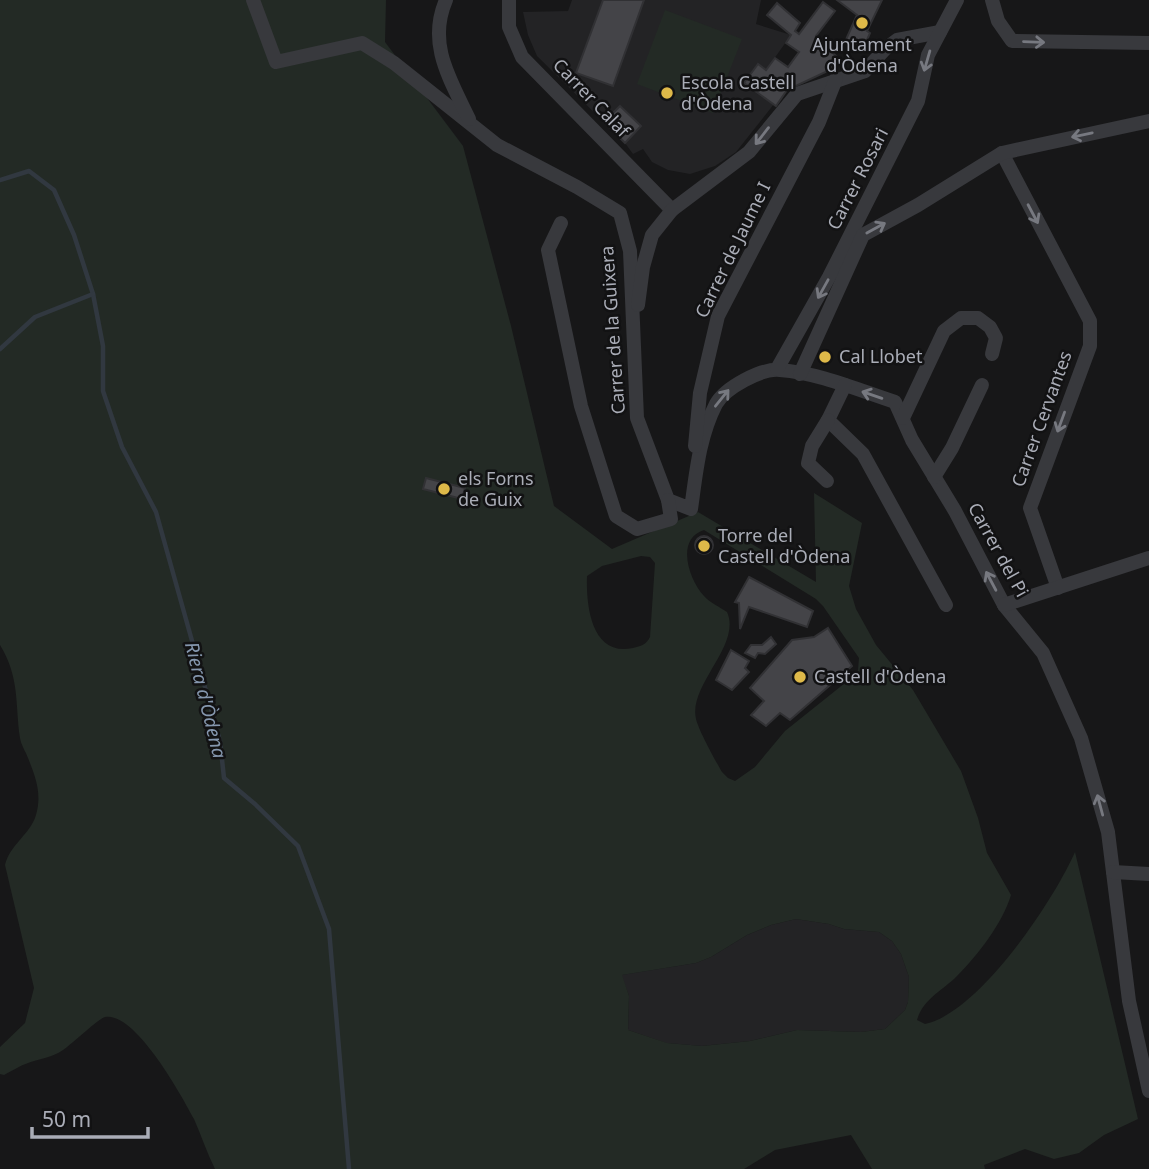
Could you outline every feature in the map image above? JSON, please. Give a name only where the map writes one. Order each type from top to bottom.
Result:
[{"type":"street","name":"Carrer de la Guixera","points":[[253,0],[276,62],[362,43],[394,63],[497,145],[620,213],[629,251],[637,418],[668,500]]},
{"type":"street","points":[[446,0],[438,26],[439,50],[471,124]]},
{"type":"street","name":"Carrer Calaf","points":[[509,0],[509,27],[523,57],[672,210]]},
{"type":"street","name":"Carrer Rosari","points":[[777,369],[830,278],[918,101],[928,55],[957,0]]},
{"type":"street","points":[[992,0],[998,21],[1012,41],[1149,43]]},
{"type":"street","points":[[632,325],[652,235],[672,210],[749,152],[797,94],[864,71],[897,40],[940,32]]},
{"type":"street","name":"Carrer de Jaume I","points":[[694,490],[700,393],[718,316],[819,121],[836,79]]},
{"type":"street","points":[[800,374],[863,235],[918,205],[1002,153],[1149,121]]},
{"type":"street","name":"Carrer Cervantes","points":[[1002,153],[1090,321],[1090,346],[1030,508],[1058,588]]},
{"type":"street","points":[[561,223],[548,250],[581,406],[616,516],[637,529],[671,519],[668,500]]},
{"type":"street","points":[[903,418],[944,331],[961,318],[978,318],[990,327],[996,338],[992,354]]},
{"type":"street","points":[[668,500],[691,509],[698,461],[707,425],[717,402],[734,385],[777,369]]},
{"type":"street","name":"Carrer del Pi","points":[[777,369],[845,385],[895,402],[912,440],[1004,605],[1043,653],[1082,738],[1108,832],[1129,1001],[1149,1091]]},
{"type":"street","points":[[827,481],[808,463],[812,446],[845,385]]},
{"type":"street","points":[[934,477],[952,448],[982,385]]},
{"type":"street","points":[[828,420],[863,454],[946,605]]},
{"type":"street","points":[[1004,605],[1149,558]]},
{"type":"street","points":[[1113,872],[1149,874]]},
{"type":"shaded area","points":[[0,0],[386,0],[385,42],[463,146],[511,326],[554,506],[612,549],[698,512],[816,582],[814,493],[862,523],[849,586],[856,609],[876,645],[913,690],[961,771],[987,853],[1011,895],[1002,917],[981,949],[957,976],[928,1001],[917,1020],[925,1024],[946,1015],[991,977],[1033,925],[1075,852],[1138,1119],[1104,1135],[1079,1153],[1054,1159],[1025,1149],[984,1165],[985,1169],[872,1169],[851,1135],[775,1150],[744,1169],[215,1169],[194,1119],[168,1075],[143,1041],[130,1027],[117,1019],[102,1018],[59,1052],[4,1075],[0,1074],[0,1047],[25,1023],[34,988],[5,865],[11,851],[33,822],[38,793],[36,779],[21,743],[14,680],[0,645]],"holes":[[[704,530],[816,599],[859,658],[858,670],[850,679],[785,731],[755,767],[735,781],[722,772],[696,719],[700,693],[722,651],[730,625],[727,612],[704,596],[690,570],[687,551],[695,535]],[[641,556],[650,557],[655,563],[650,637],[641,646],[619,649],[608,645],[594,626],[588,601],[587,576],[602,566]],[[796,919],[844,929],[879,932],[892,941],[901,954],[909,977],[905,1010],[885,1029],[861,1032],[797,1030],[750,1041],[702,1046],[667,1043],[628,1030],[629,996],[622,975],[696,963],[771,925]]]},
{"type":"shaded area","name":"Escola Castell d'Òdena","points":[[572,0],[761,0],[756,24],[791,35],[766,70],[757,64],[744,83],[774,104],[736,152],[715,166],[690,174],[668,170],[652,162],[643,149],[633,154],[537,56],[528,35],[523,12],[568,11]]},
{"type":"shaded area","points":[[665,10],[742,39],[713,113],[637,84]]},
{"type":"shaded area","points":[[796,919],[844,929],[879,932],[892,941],[901,954],[909,977],[905,1010],[885,1029],[861,1032],[797,1030],[750,1041],[702,1046],[666,1043],[628,1030],[629,996],[621,975],[696,963],[747,935]]},
{"type":"building","points":[[603,0],[644,0],[613,86],[576,73]]},
{"type":"building","name":"Ajuntament d'Òdena","points":[[837,0],[882,0],[867,31],[870,33],[864,47],[861,45],[858,51],[844,44],[857,15]]},
{"type":"building","points":[[823,2],[835,11],[816,36],[838,58],[832,69],[787,90],[776,106],[744,83],[758,64],[766,70],[775,58],[788,67],[799,52],[786,43],[791,35],[767,15],[777,3],[800,23],[795,31],[799,34]]},
{"type":"building","points":[[620,106],[641,126],[625,143],[604,122]]},
{"type":"building","name":"els Forns de Guix","points":[[426,478],[465,488],[462,499],[423,489]]},
{"type":"building","name":"Torre del Castell d'Òdena","points":[[704,536],[710,539],[713,545],[710,551],[704,554],[698,551],[695,545],[698,539]]},
{"type":"building","points":[[749,577],[813,611],[807,627],[749,607],[740,629],[739,603],[735,602]]},
{"type":"building","name":"Castell d'Òdena","points":[[828,628],[852,666],[790,720],[780,713],[766,726],[751,715],[764,701],[750,688],[792,640],[814,637]]},
{"type":"building","points":[[771,637],[776,644],[765,654],[758,653],[755,658],[745,653],[751,645],[762,645]]},
{"type":"building","points":[[731,650],[749,661],[745,668],[749,672],[732,690],[716,680]]},
{"type":"waterway","name":"Riera d'Òdena","points":[[0,180],[29,171],[54,190],[74,235],[93,294],[103,346],[103,391],[122,447],[156,512],[220,741],[224,778],[298,846],[329,929],[349,1169]]},
{"type":"waterway","points":[[0,349],[35,317],[93,294]]},
{"type":"place","name":"Ajuntament d'Òdena","points":[[862,23]]},
{"type":"place","name":"Escola Castell d'Òdena","points":[[667,93]]},
{"type":"place","name":"Cal Llobet","points":[[825,357]]},
{"type":"place","name":"els Forns de Guix","points":[[444,489]]},
{"type":"place","name":"Torre del Castell d'Òdena","points":[[704,546]]},
{"type":"place","name":"Castell d'Òdena","points":[[800,677]]}]
